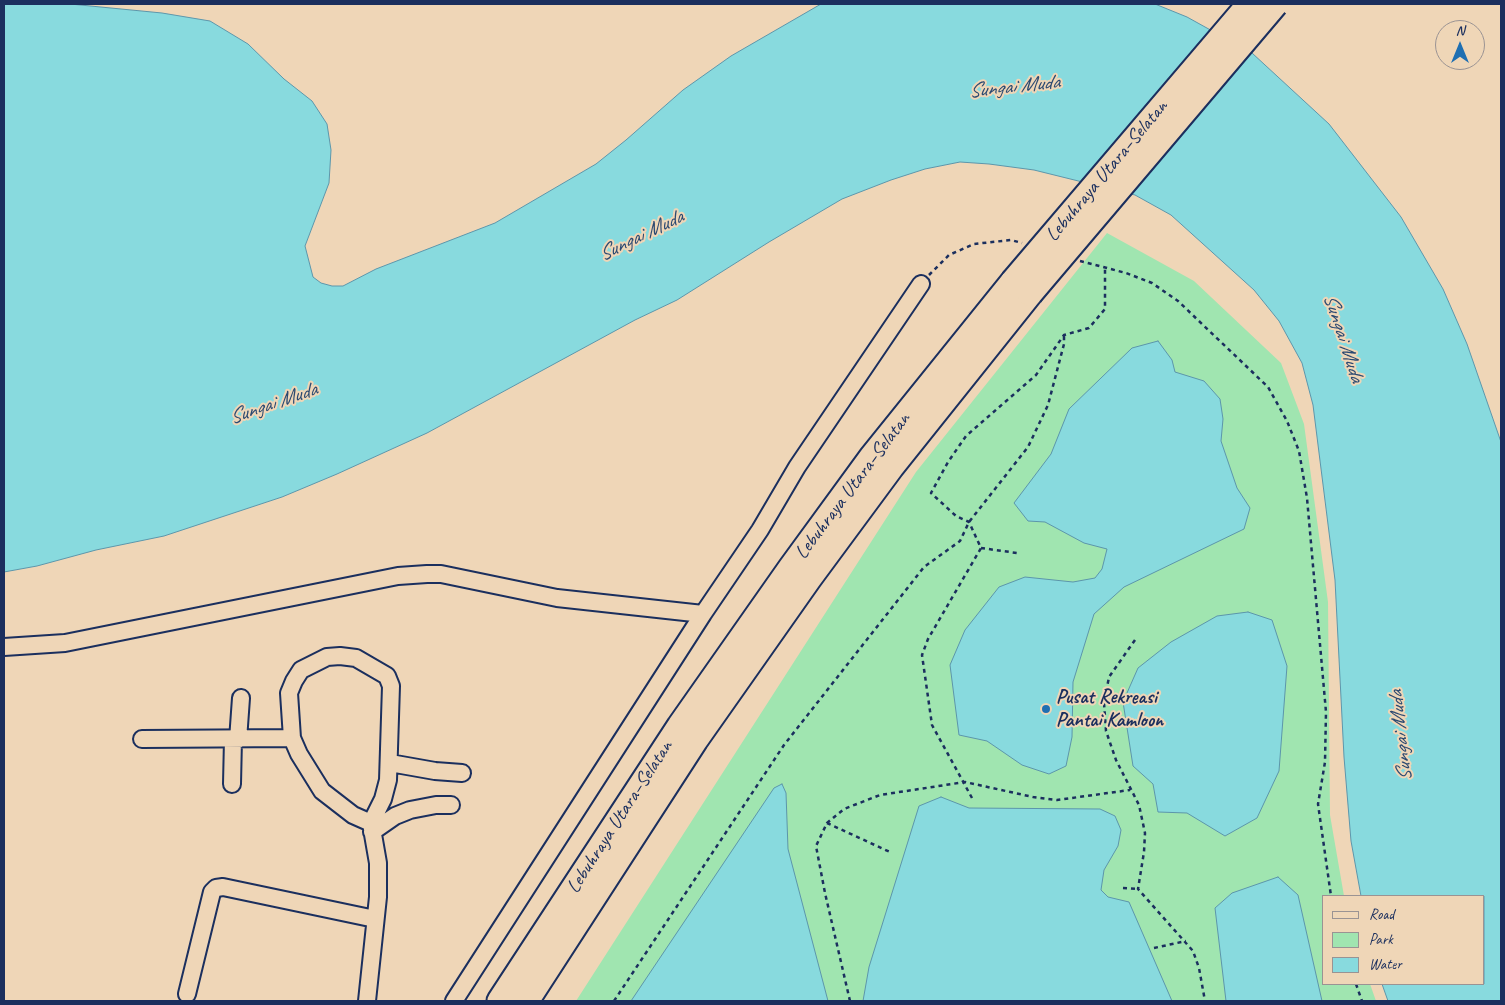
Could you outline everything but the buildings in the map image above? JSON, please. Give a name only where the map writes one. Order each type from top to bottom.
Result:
[{"type":"highway","name":"Lebuhraya Utara–Selatan","points":[[526,1001],[695,740],[1021,287],[1250,4]]},
{"type":"highway","name":"Lebuhraya Utara–Selatan","points":[[500,1001],[680,726],[872,457],[1021,287],[1275,4]]},
{"type":"street","points":[[454,1001],[760,530],[797,467],[921,284]]},
{"type":"street","points":[[4,647],[65,643],[248,608],[366,582],[420,574],[441,574],[557,598],[704,614]]},
{"type":"street","points":[[367,1001],[378,880],[371,828],[383,799],[390,763],[390,681],[380,670],[356,658],[327,657],[301,670],[289,693],[292,738],[299,754],[322,791],[371,828]]},
{"type":"street","points":[[232,784],[235,739],[241,698]]},
{"type":"street","points":[[142,739],[292,738]]},
{"type":"street","points":[[390,763],[426,770],[462,773]]},
{"type":"street","points":[[371,828],[410,810],[436,805],[451,805]]},
{"type":"street","points":[[187,994],[212,892],[216,888],[223,887],[375,920]]},
{"type":"path","points":[[921,284],[949,254],[974,244],[1011,240],[1030,246]]},
{"type":"path","points":[[1077,260],[1126,273],[1152,283],[1185,307],[1268,388],[1299,451],[1308,498],[1326,712],[1325,762],[1318,804],[1331,895]]},
{"type":"path","points":[[981,548],[969,522],[956,516],[931,493],[948,462],[966,436],[1036,375],[1064,335],[1089,328],[1105,309],[1105,268]]},
{"type":"path","points":[[614,1001],[784,745],[924,567],[960,541],[969,522],[1028,447],[1038,427],[1055,378],[1064,344],[1064,335]]},
{"type":"path","points":[[981,548],[1017,553]]},
{"type":"path","points":[[972,798],[965,782],[932,725],[922,655],[928,639],[981,548]]},
{"type":"path","points":[[1135,640],[1109,677],[1104,703],[1106,731],[1116,760],[1130,790],[1140,805],[1145,833],[1138,889]]},
{"type":"path","points":[[850,1001],[816,846],[827,823],[844,809],[880,795],[965,782],[1033,797],[1057,800],[1130,790]]},
{"type":"path","points":[[827,823],[890,852]]},
{"type":"path","points":[[1123,888],[1138,889],[1194,951],[1205,1001]]},
{"type":"path","points":[[1154,948],[1186,941]]},
{"type":"path","points":[[1356,985],[1362,1001]]},
{"type":"green space","name":"Pusat Rekreasi Pantai Kamloon","points":[[1107,233],[1194,281],[1281,363],[1304,424],[1328,602],[1330,815],[1344,895],[1322,895],[1322,985],[1370,985],[1376,1001],[576,1001],[916,472]]},
{"type":"water","name":"Sungai Muda","points":[[4,4],[70,4],[162,13],[210,21],[248,44],[284,79],[312,101],[327,124],[331,150],[329,183],[305,246],[313,277],[321,283],[343,286],[376,269],[495,223],[596,164],[683,90],[731,56],[821,4],[1155,4],[1187,17],[1252,53],[1329,124],[1401,217],[1443,289],[1467,344],[1501,442],[1501,1001],[1388,1001],[1382,985],[1485,985],[1485,895],[1361,895],[1351,841],[1344,757],[1335,580],[1313,405],[1302,363],[1279,321],[1254,290],[1171,215],[1135,195],[1034,170],[960,162],[925,169],[891,180],[842,199],[677,300],[635,320],[427,433],[337,474],[282,497],[164,536],[4,572]]},
{"type":"water","points":[[1158,341],[1172,360],[1175,372],[1204,381],[1220,399],[1223,419],[1221,441],[1237,488],[1250,508],[1244,529],[1124,587],[1094,614],[1073,682],[1072,737],[1066,766],[1049,774],[1022,765],[987,741],[959,735],[950,665],[965,630],[999,587],[1025,577],[1073,582],[1095,578],[1102,569],[1107,549],[1084,543],[1045,522],[1028,521],[1014,503],[1051,454],[1069,409],[1132,348]]},
{"type":"water","points":[[1248,612],[1272,620],[1287,666],[1279,771],[1257,818],[1225,836],[1187,813],[1158,812],[1153,784],[1133,766],[1123,702],[1138,668],[1171,642],[1217,616]]},
{"type":"water","points":[[782,784],[786,793],[788,849],[828,1001],[631,1001],[774,788]]},
{"type":"water","points":[[941,797],[969,808],[1100,809],[1115,816],[1121,830],[1118,846],[1104,870],[1101,890],[1108,897],[1129,902],[1172,1001],[863,1001],[869,967],[919,806]]},
{"type":"water","points":[[1278,877],[1298,895],[1322,1001],[1226,1001],[1215,908],[1232,893]]},
{"type":"place","name":"Pusat Rekreasi Pantai Kamloon","points":[[1046,709]]}]
